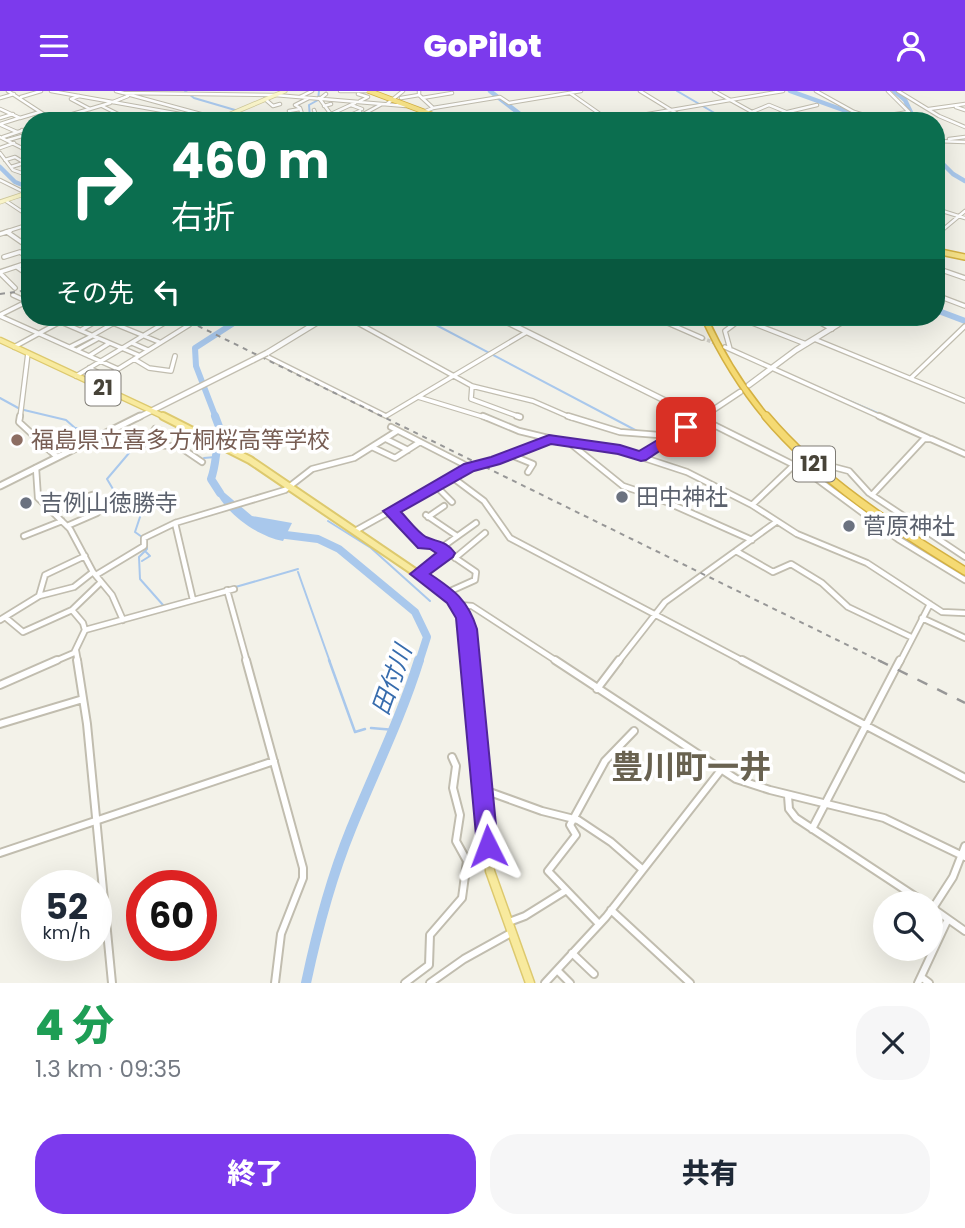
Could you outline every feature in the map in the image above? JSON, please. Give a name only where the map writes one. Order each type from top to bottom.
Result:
[{"type":"highway","points":[[370,91],[424,111]]},
{"type":"highway","points":[[945,253],[965,257]]},
{"type":"highway","name":"121","points":[[708,326],[713,340],[738,380],[792,443],[859,501],[965,569]]},
{"type":"main road","points":[[238,112],[285,91]]},
{"type":"main road","points":[[3,202],[21,196]]},
{"type":"main road","name":"21","points":[[0,340],[228,449],[418,574],[459,605]]},
{"type":"main road","points":[[459,605],[468,629],[485,790],[490,871],[530,983]]},
{"type":"street","points":[[8,91],[41,112]]},
{"type":"street","points":[[21,97],[41,91]]},
{"type":"street","points":[[51,91],[170,112]]},
{"type":"street","points":[[116,91],[196,112]]},
{"type":"street","points":[[195,94],[199,91]]},
{"type":"street","points":[[300,97],[312,91]]},
{"type":"street","points":[[353,94],[370,91]]},
{"type":"street","points":[[387,104],[403,91]]},
{"type":"street","points":[[424,111],[500,97],[509,103],[581,91]]},
{"type":"street","points":[[640,91],[675,112]]},
{"type":"street","points":[[714,91],[752,112],[769,105],[786,112],[817,105]]},
{"type":"street","points":[[655,112],[782,91]]},
{"type":"street","points":[[816,91],[853,112]]},
{"type":"street","points":[[888,91],[909,112]]},
{"type":"street","points":[[898,91],[932,112]]},
{"type":"street","points":[[320,98],[342,92],[368,97],[332,112]]},
{"type":"street","points":[[567,92],[596,112]]},
{"type":"street","points":[[123,93],[275,95],[414,107]]},
{"type":"street","points":[[80,112],[137,93]]},
{"type":"street","points":[[320,98],[326,93]]},
{"type":"street","points":[[401,98],[452,93]]},
{"type":"street","points":[[0,98],[15,94]]},
{"type":"street","points":[[420,95],[433,108]]},
{"type":"street","points":[[79,96],[71,99],[90,109]]},
{"type":"street","points":[[301,112],[295,104],[310,97]]},
{"type":"street","points":[[320,98],[329,112]]},
{"type":"street","points":[[267,101],[276,101]]},
{"type":"street","points":[[267,101],[278,110]]},
{"type":"street","points":[[272,106],[280,104]]},
{"type":"street","points":[[314,112],[331,104]]},
{"type":"street","points":[[369,112],[382,104]]},
{"type":"street","points":[[928,110],[965,104]]},
{"type":"street","points":[[350,105],[357,107]]},
{"type":"street","points":[[102,106],[114,112]]},
{"type":"street","points":[[951,106],[965,110]]},
{"type":"street","points":[[351,109],[357,107]]},
{"type":"street","points":[[357,107],[359,112]]},
{"type":"street","points":[[289,112],[300,109]]},
{"type":"street","points":[[1,111],[20,118]]},
{"type":"street","points":[[0,118],[13,114]]},
{"type":"street","points":[[0,124],[20,118]]},
{"type":"street","points":[[945,118],[965,127]]},
{"type":"street","points":[[0,124],[20,131]]},
{"type":"street","points":[[1,137],[20,131]]},
{"type":"street","points":[[8,140],[21,136]]},
{"type":"street","points":[[1,137],[21,147]]},
{"type":"street","points":[[945,140],[965,139]]},
{"type":"street","points":[[0,148],[14,143]]},
{"type":"street","points":[[0,153],[10,167],[21,173]]},
{"type":"street","points":[[5,160],[15,157],[21,161]]},
{"type":"street","points":[[10,167],[21,164]]},
{"type":"street","points":[[0,180],[21,189]]},
{"type":"street","points":[[3,202],[21,212]]},
{"type":"street","points":[[945,226],[965,211]]},
{"type":"street","points":[[945,212],[965,218]]},
{"type":"street","points":[[5,240],[0,235],[21,227]]},
{"type":"street","points":[[6,232],[21,243]]},
{"type":"street","points":[[4,257],[21,253]]},
{"type":"street","points":[[15,288],[0,272],[21,264]]},
{"type":"street","points":[[16,267],[21,270]]},
{"type":"street","points":[[945,271],[965,278]]},
{"type":"street","points":[[13,295],[21,298]]},
{"type":"street","points":[[945,299],[965,306]]},
{"type":"street","points":[[0,316],[21,305]]},
{"type":"street","points":[[0,316],[21,325]]},
{"type":"street","points":[[23,326],[118,369]]},
{"type":"street","points":[[14,347],[52,326]]},
{"type":"street","points":[[69,326],[139,356]]},
{"type":"street","points":[[80,331],[88,326]]},
{"type":"street","points":[[69,348],[107,326]]},
{"type":"street","points":[[119,326],[160,343]]},
{"type":"street","points":[[76,376],[159,326]]},
{"type":"street","points":[[94,384],[187,326]]},
{"type":"street","points":[[0,487],[265,354],[311,326]]},
{"type":"street","points":[[363,326],[472,386],[500,395],[530,400],[578,420],[620,432],[672,436]]},
{"type":"street","points":[[515,326],[802,468],[898,539],[965,580]]},
{"type":"street","points":[[675,326],[702,338]]},
{"type":"street","points":[[730,326],[725,331],[727,348],[965,454]]},
{"type":"street","points":[[760,326],[806,344]]},
{"type":"street","points":[[826,326],[832,329]]},
{"type":"street","points":[[749,385],[806,344],[836,326]]},
{"type":"street","points":[[911,378],[965,326]]},
{"type":"street","points":[[265,354],[386,416],[527,332]]},
{"type":"street","points":[[77,351],[98,338]]},
{"type":"street","points":[[814,339],[965,401]]},
{"type":"street","points":[[88,356],[109,343]]},
{"type":"street","points":[[132,343],[148,350]]},
{"type":"street","points":[[28,353],[19,422],[57,457]]},
{"type":"street","points":[[134,359],[149,368],[171,371],[176,356]]},
{"type":"street","points":[[89,368],[106,376]]},
{"type":"street","points":[[472,386],[471,399],[520,417]]},
{"type":"street","points":[[641,457],[740,392]]},
{"type":"street","points":[[418,397],[549,439],[620,450],[687,472],[752,505],[776,522],[867,563],[942,612],[965,613]]},
{"type":"street","points":[[391,428],[470,467]]},
{"type":"street","points":[[147,443],[155,429]]},
{"type":"street","points":[[101,582],[72,610],[23,632],[2,619],[38,596],[74,587],[94,573],[142,548],[147,537],[175,523],[289,487],[316,467],[354,458],[397,431]]},
{"type":"street","points":[[178,447],[196,432]]},
{"type":"street","points":[[102,435],[178,447],[202,462]]},
{"type":"street","points":[[872,495],[928,438]]},
{"type":"street","points":[[386,439],[408,450]]},
{"type":"street","points":[[354,532],[470,467],[549,439]]},
{"type":"street","points":[[373,447],[394,458],[420,442]]},
{"type":"street","points":[[571,444],[624,486],[653,496],[751,540]]},
{"type":"street","points":[[510,454],[533,464],[528,472]]},
{"type":"street","points":[[752,505],[794,465]]},
{"type":"street","points":[[830,466],[849,471],[872,495],[965,557]]},
{"type":"street","points":[[802,468],[811,467]]},
{"type":"street","points":[[36,468],[38,498],[67,526],[94,573],[112,595],[123,620]]},
{"type":"street","points":[[452,477],[484,501],[507,536],[965,778]]},
{"type":"street","points":[[436,486],[452,502]]},
{"type":"street","points":[[54,511],[92,495]]},
{"type":"street","points":[[443,506],[427,516],[457,536]]},
{"type":"street","points":[[391,511],[424,544],[433,543],[476,572],[475,580],[446,593]]},
{"type":"street","points":[[67,526],[97,513]]},
{"type":"street","points":[[24,536],[62,521]]},
{"type":"street","points":[[597,689],[668,599],[776,522]]},
{"type":"street","points":[[175,523],[192,600]]},
{"type":"street","points":[[441,548],[476,523]]},
{"type":"street","points":[[455,558],[485,533]]},
{"type":"street","points":[[736,551],[773,572],[792,563],[826,586],[848,607],[911,637]]},
{"type":"street","points":[[418,574],[447,553]]},
{"type":"street","points":[[38,596],[45,575],[85,557]]},
{"type":"street","points":[[85,630],[234,589]]},
{"type":"street","points":[[227,590],[303,873],[281,934],[275,983]]},
{"type":"street","points":[[812,829],[930,604]]},
{"type":"street","points":[[459,605],[472,606],[745,783],[888,820],[963,856]]},
{"type":"street","points":[[72,610],[83,623],[85,630],[76,651],[112,983]]},
{"type":"street","points":[[922,618],[965,638]]},
{"type":"street","points":[[0,685],[76,651]]},
{"type":"street","points":[[0,724],[83,699]]},
{"type":"street","points":[[599,924],[548,871],[576,835],[569,827],[605,761],[634,730]]},
{"type":"street","points":[[405,983],[429,965],[430,935],[462,898],[467,861],[456,841],[460,815],[453,788],[456,765],[452,757]]},
{"type":"street","points":[[0,853],[274,761]]},
{"type":"street","points":[[545,983],[611,910],[721,769]]},
{"type":"street","points":[[485,790],[542,811],[573,818],[611,842],[642,869]]},
{"type":"street","points":[[788,796],[790,812],[907,891]]},
{"type":"street","points":[[943,892],[953,877],[965,846]]},
{"type":"street","points":[[508,923],[525,916],[565,891]]},
{"type":"street","points":[[611,910],[690,983]]},
{"type":"street","points":[[943,916],[965,931]]},
{"type":"street","points":[[929,983],[920,980],[948,919]]},
{"type":"street","points":[[430,983],[464,959],[511,933]]},
{"type":"street","points":[[572,953],[594,974]]},
{"type":"street","points":[[557,970],[570,983]]},
{"type":"water","points":[[213,483],[252,516],[292,523],[283,541],[262,534],[240,520],[223,502]]},
{"type":"waterway","points":[[185,91],[194,98],[235,110]]},
{"type":"waterway","points":[[310,112],[309,105],[318,100],[319,91]]},
{"type":"waterway","points":[[490,91],[517,112]]},
{"type":"waterway","points":[[677,91],[713,112]]},
{"type":"waterway","points":[[790,91],[849,112]]},
{"type":"waterway","points":[[894,91],[905,100],[911,112]]},
{"type":"waterway","points":[[945,166],[965,181]]},
{"type":"waterway","name":"田付川","points":[[0,167],[21,184]]},
{"type":"waterway","points":[[945,313],[965,321]]},
{"type":"waterway","name":"田付川","points":[[216,418],[196,366],[195,348],[229,326]]},
{"type":"waterway","points":[[438,326],[639,432],[674,433]]},
{"type":"waterway","points":[[840,397],[880,414]]},
{"type":"waterway","points":[[0,398],[20,409]]},
{"type":"waterway","points":[[24,410],[66,420],[75,428],[93,428],[102,433]]},
{"type":"waterway","name":"田付川","points":[[215,416],[221,432],[211,479],[220,493]]},
{"type":"waterway","points":[[135,446],[107,479],[120,501],[141,514],[135,532],[142,537]]},
{"type":"waterway","points":[[955,447],[965,452]]},
{"type":"waterway","points":[[204,458],[215,457]]},
{"type":"waterway","points":[[328,521],[371,548],[430,601]]},
{"type":"waterway","name":"田付川","points":[[278,534],[318,539],[339,549],[415,612],[427,637],[419,662]]},
{"type":"waterway","points":[[146,540],[147,549],[139,557],[140,579],[163,605]]},
{"type":"waterway","points":[[142,561],[150,556],[146,552]]},
{"type":"waterway","points":[[232,588],[298,569]]},
{"type":"waterway","points":[[298,572],[330,662]]},
{"type":"waterway","points":[[329,660],[355,732],[365,729]]},
{"type":"waterway","name":"田付川","points":[[306,983],[337,866],[419,660]]},
{"type":"waterway","points":[[371,728],[395,730]]},
{"type":"tunnel","points":[[702,338],[725,347]]},
{"type":"railway","points":[[0,294],[21,291]]},
{"type":"railway","points":[[198,326],[882,662]]},
{"type":"railway","points":[[878,660],[965,703]]},
{"type":"place","name":"福島県立喜多方桐桜高等学校","points":[[17,440]]},
{"type":"place","name":"田中神社","points":[[622,497]]},
{"type":"place","name":"吉例山徳勝寺","points":[[26,503]]},
{"type":"place","name":"菅原神社","points":[[849,526]]},
{"type":"district","name":"豊川町一井","points":[[691,767]]},
{"type":"route","points":[[488,846],[472,658],[465,617],[453,598],[418,574],[447,553],[433,543],[424,544],[413,536],[404,521],[391,511],[470,467],[495,461],[549,439],[620,450],[641,457],[686,427]]}]
